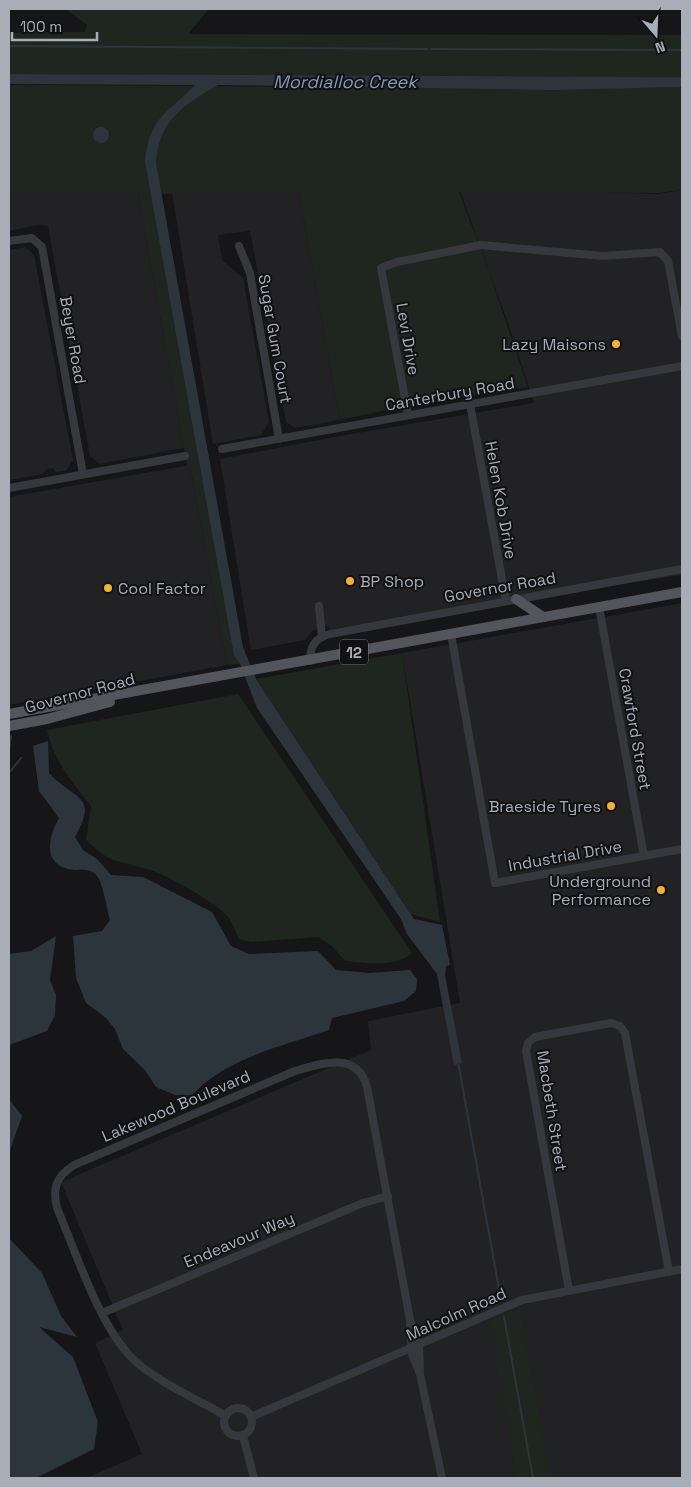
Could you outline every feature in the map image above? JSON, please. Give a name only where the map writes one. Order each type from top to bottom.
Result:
[{"type":"main road","name":"Governor Road","points":[[9,714],[234,674],[257,668],[310,661],[682,592]]},
{"type":"main road","points":[[511,600],[543,617]]},
{"type":"main road","name":"Governor Road","points":[[9,726],[66,714],[158,687]]},
{"type":"street","name":"Beyer Road","points":[[9,241],[32,238],[42,247],[83,474]]},
{"type":"street","name":"Levi Drive","points":[[408,415],[381,268],[397,262],[481,245],[603,256],[660,252],[668,261],[682,336]]},
{"type":"street","name":"Sugar Gum Court","points":[[239,246],[250,273],[279,439]]},
{"type":"street","name":"Canterbury Road","points":[[222,449],[682,366]]},
{"type":"street","name":"Helen Kob Drive","points":[[470,404],[511,600]]},
{"type":"street","points":[[9,488],[185,456]]},
{"type":"street","name":"Governor Road","points":[[322,637],[682,569]]},
{"type":"street","points":[[310,661],[313,644],[322,637],[319,606]]},
{"type":"street","name":"Crawford Street","points":[[599,607],[644,856]]},
{"type":"street","points":[[321,617],[330,634]]},
{"type":"street","name":"Industrial Drive","points":[[451,634],[495,883],[682,849]]},
{"type":"street","name":"Macbeth Street","points":[[569,1290],[526,1051],[528,1043],[535,1037],[611,1023],[620,1026],[625,1033],[669,1272]]},
{"type":"street","name":"Lakewood Boulevard","points":[[226,1416],[157,1376],[133,1359],[113,1335],[58,1208],[54,1194],[56,1182],[63,1172],[74,1165],[295,1071],[328,1063],[343,1063],[355,1066],[364,1074],[410,1320],[411,1349],[420,1374]]},
{"type":"street","name":"Endeavour Way","points":[[102,1313],[363,1203],[388,1196]]},
{"type":"street","name":"Malcolm Road","points":[[251,1417],[489,1316],[515,1303],[569,1290],[682,1269]]},
{"type":"street","name":"Lakewood Boulevard","points":[[410,1320],[419,1345],[420,1374]]},
{"type":"street","points":[[420,1374],[442,1478]]},
{"type":"street","points":[[240,1409],[247,1412],[251,1417],[251,1428],[242,1436],[236,1436],[228,1432],[224,1425],[226,1416],[232,1410],[240,1409]]},
{"type":"street","points":[[242,1436],[254,1478]]},
{"type":"shaded area","points":[[66,9],[209,9],[188,34],[682,35],[682,77],[9,74],[9,33],[85,32],[87,25]]},
{"type":"shaded area","points":[[9,85],[430,88],[682,87],[682,190],[659,193],[459,192],[489,271],[528,387],[406,406],[340,420],[299,193],[151,194],[234,656],[240,664],[227,665],[190,465],[187,465],[138,193],[9,193]]},
{"type":"shaded area","points":[[459,188],[657,194],[682,190],[682,575],[331,629],[328,626],[313,630],[305,640],[251,650],[220,459],[340,436],[534,403],[510,329]]},
{"type":"shaded area","points":[[9,193],[138,193],[184,448],[99,464],[90,456],[48,226],[37,225],[9,231]]},
{"type":"shaded area","points":[[172,193],[299,193],[340,420],[295,428],[286,422],[250,231],[218,235],[222,260],[243,278],[269,422],[261,435],[213,444]]},
{"type":"shaded area","points":[[25,247],[34,255],[73,460],[66,471],[55,472],[53,468],[46,469],[43,474],[9,480],[9,250]]},
{"type":"shaded area","points":[[190,465],[227,665],[9,705],[9,497]]},
{"type":"shaded area","points":[[682,603],[682,1478],[86,1478],[142,1454],[95,1343],[123,1330],[61,1182],[371,1050],[368,1021],[460,1003],[402,653]]},
{"type":"shaded area","points":[[402,653],[440,922],[411,914],[256,679]]},
{"type":"shaded area","points":[[238,694],[412,953],[405,958],[389,963],[345,961],[332,946],[319,937],[251,942],[239,939],[229,918],[203,897],[155,872],[114,860],[94,848],[86,840],[91,806],[59,761],[47,730]]},
{"type":"shaded area","points":[[520,1308],[551,1478],[517,1478],[488,1322]]},
{"type":"water","name":"Mordialloc Creek","points":[[9,74],[682,77],[682,87],[552,90],[218,85],[175,115],[162,135],[158,148],[156,163],[243,647],[256,679],[414,919],[442,925],[450,965],[446,966],[445,975],[462,1063],[454,1065],[437,974],[407,934],[401,919],[257,708],[240,664],[234,656],[145,162],[147,147],[155,126],[168,110],[195,85],[9,84]]},
{"type":"water","points":[[101,127],[109,135],[101,143],[93,135]]},
{"type":"water","points":[[48,741],[49,773],[81,799],[84,805],[85,813],[75,837],[83,850],[97,859],[111,875],[143,877],[212,912],[231,946],[249,954],[318,951],[336,970],[369,973],[410,970],[417,979],[416,991],[404,1001],[332,1018],[329,1030],[238,1062],[221,1071],[192,1095],[175,1095],[156,1087],[145,1070],[123,1049],[115,1029],[106,1018],[86,1003],[76,978],[73,936],[102,931],[110,920],[103,890],[97,876],[90,871],[72,870],[59,865],[51,854],[51,839],[59,818],[39,791],[33,746]]},
{"type":"water","points":[[56,936],[50,980],[56,995],[55,1015],[47,1031],[9,1045],[9,954],[31,951]]},
{"type":"water","points":[[9,1099],[22,1116],[9,1153]]},
{"type":"water","points":[[9,1238],[42,1273],[61,1316],[77,1337],[39,1327],[73,1357],[98,1422],[94,1449],[36,1478],[9,1478]]},
{"type":"waterway","points":[[9,46],[427,49]]},
{"type":"waterway","points":[[431,49],[682,50]]},
{"type":"waterway","points":[[9,748],[11,736]]},
{"type":"waterway","points":[[9,773],[21,758]]},
{"type":"waterway","points":[[458,1062],[501,1300]]},
{"type":"waterway","points":[[504,1317],[533,1478]]},
{"type":"place","name":"Lazy Maisons","points":[[616,344]]},
{"type":"place","name":"BP Shop","points":[[350,581]]},
{"type":"place","name":"Cool Factor","points":[[108,588]]},
{"type":"place","name":"Braeside Tyres","points":[[611,806]]},
{"type":"place","name":"Underground Performance","points":[[661,890]]}]
